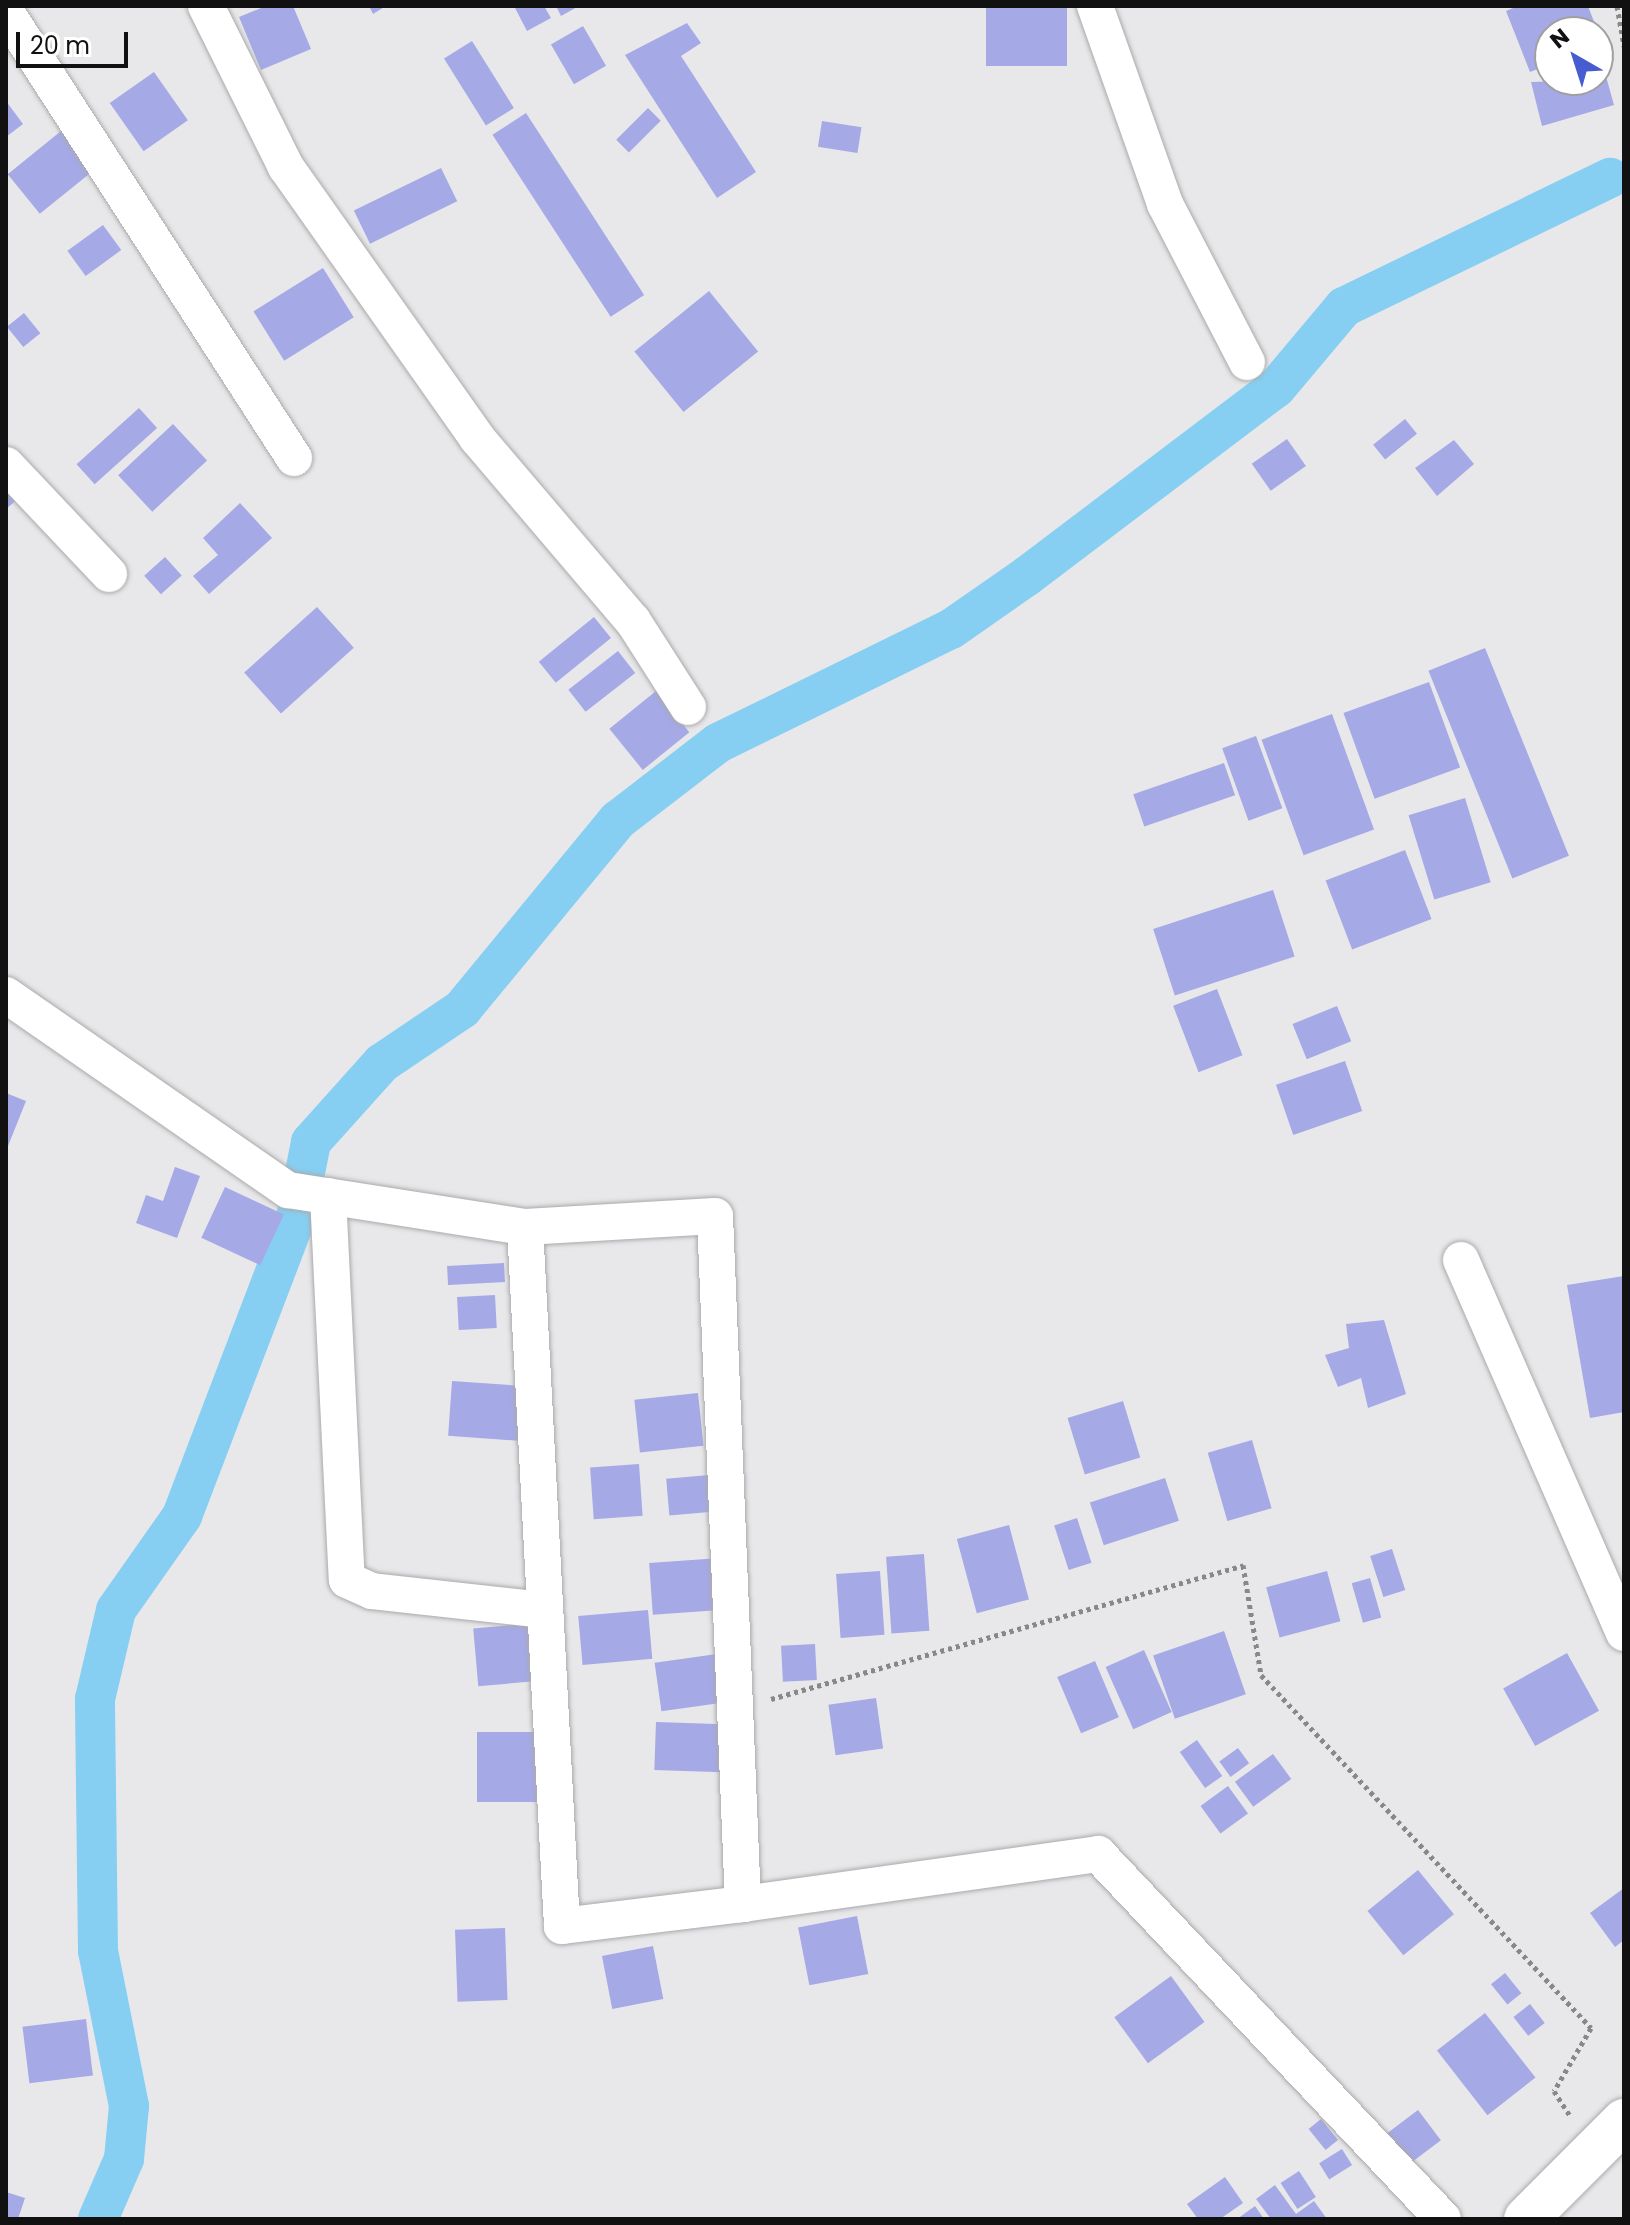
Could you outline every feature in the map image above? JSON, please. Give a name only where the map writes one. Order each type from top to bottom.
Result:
[{"type":"highway","points":[[1526,2219],[1594,2155],[1624,2121]]},
{"type":"street","points":[[206,6],[286,167],[477,438],[633,621],[688,707]]},
{"type":"street","points":[[1095,6],[1165,204],[1247,362]]},
{"type":"street","points":[[6,12],[294,458]]},
{"type":"street","points":[[6,465],[109,574]]},
{"type":"street","points":[[6,995],[288,1190],[525,1227],[715,1216],[743,1904]]},
{"type":"street","points":[[326,1196],[347,1580],[372,1591],[545,1610]]},
{"type":"street","points":[[525,1227],[562,1926],[1098,1854],[1443,2219]]},
{"type":"street","points":[[1461,1260],[1624,1633]]},
{"type":"path","points":[[1617,6],[1624,46]]},
{"type":"path","points":[[735,1709],[1243,1565],[1261,1675],[1591,2028],[1554,2091],[1594,2155]]},
{"type":"building","points":[[266,6],[293,6],[311,49],[261,70],[239,17]]},
{"type":"building","points":[[369,6],[386,6],[373,14]]},
{"type":"building","points":[[514,6],[544,6],[551,18],[527,31]]},
{"type":"building","points":[[556,6],[579,6],[561,16]]},
{"type":"building","points":[[986,6],[1067,6],[1067,66],[986,66]]},
{"type":"building","points":[[1518,6],[1588,6],[1592,16],[1534,16],[1534,70],[1530,72],[1506,11]]},
{"type":"building","points":[[687,23],[701,43],[681,56],[756,172],[717,198],[625,55]]},
{"type":"building","points":[[583,26],[606,66],[574,84],[551,44]]},
{"type":"building","points":[[472,41],[514,108],[486,125],[444,58]]},
{"type":"building","points":[[154,72],[188,120],[144,151],[110,103]]},
{"type":"building","points":[[1534,96],[1611,96],[1614,105],[1542,126]]},
{"type":"building","points":[[6,101],[23,124],[6,137]]},
{"type":"building","points":[[648,108],[661,121],[629,153],[616,140]]},
{"type":"building","points":[[526,113],[644,295],[611,317],[492,135]]},
{"type":"building","points":[[822,121],[862,127],[857,153],[818,147]]},
{"type":"building","points":[[66,127],[98,167],[40,214],[8,174]]},
{"type":"building","points":[[441,168],[457,201],[370,244],[354,211]]},
{"type":"building","points":[[103,225],[121,250],[86,276],[67,251]]},
{"type":"building","points":[[323,268],[354,317],[284,361],[253,311]]},
{"type":"building","points":[[709,291],[758,352],[683,412],[634,351]]},
{"type":"building","points":[[24,313],[40,333],[23,347],[7,327]]},
{"type":"building","points":[[139,408],[157,428],[95,484],[77,464]]},
{"type":"building","points":[[1405,419],[1417,434],[1385,460],[1373,445]]},
{"type":"building","points":[[173,424],[207,461],[152,512],[118,475]]},
{"type":"building","points":[[1287,439],[1306,466],[1271,491],[1252,464]]},
{"type":"building","points":[[1454,440],[1474,464],[1437,496],[1415,468]]},
{"type":"building","points":[[6,481],[20,497],[6,509]]},
{"type":"building","points":[[240,503],[272,538],[209,594],[193,576],[218,555],[203,538]]},
{"type":"building","points":[[165,557],[182,576],[161,594],[144,576]]},
{"type":"building","points":[[317,607],[354,648],[281,713],[244,673]]},
{"type":"building","points":[[594,617],[611,638],[556,683],[539,662]]},
{"type":"building","points":[[1485,648],[1569,856],[1512,879],[1428,671]]},
{"type":"building","points":[[618,651],[635,673],[586,712],[568,690]]},
{"type":"building","points":[[1429,682],[1460,768],[1375,799],[1343,713]]},
{"type":"building","points":[[656,691],[689,732],[643,770],[609,729]]},
{"type":"building","points":[[1332,714],[1374,830],[1304,855],[1262,740]]},
{"type":"building","points":[[1256,736],[1282,808],[1249,821],[1222,748]]},
{"type":"building","points":[[1224,763],[1235,795],[1144,826],[1133,794]]},
{"type":"building","points":[[1465,798],[1491,882],[1434,899],[1409,815]]},
{"type":"building","points":[[1405,850],[1432,919],[1352,950],[1326,880]]},
{"type":"building","points":[[1273,890],[1295,957],[1175,996],[1153,929]]},
{"type":"building","points":[[1217,989],[1242,1055],[1199,1072],[1173,1006]]},
{"type":"building","points":[[1337,1006],[1351,1041],[1307,1059],[1292,1024]]},
{"type":"building","points":[[1345,1061],[1362,1111],[1293,1135],[1276,1085]]},
{"type":"building","points":[[6,1093],[26,1101],[6,1151]]},
{"type":"building","points":[[175,1167],[200,1176],[177,1238],[136,1223],[146,1195],[163,1201]]},
{"type":"building","points":[[225,1187],[284,1214],[260,1265],[201,1238]]},
{"type":"building","points":[[504,1263],[505,1282],[448,1285],[447,1266]]},
{"type":"building","points":[[1624,1276],[1624,1412],[1590,1418],[1567,1285]]},
{"type":"building","points":[[495,1295],[497,1328],[459,1330],[457,1297]]},
{"type":"building","points":[[1384,1320],[1406,1394],[1368,1408],[1361,1378],[1338,1387],[1325,1355],[1349,1348],[1346,1324]]},
{"type":"building","points":[[452,1381],[523,1386],[519,1441],[448,1436]]},
{"type":"building","points":[[698,1393],[704,1446],[640,1452],[634,1400]]},
{"type":"building","points":[[1123,1401],[1140,1457],[1085,1474],[1068,1418]]},
{"type":"building","points":[[1252,1440],[1272,1508],[1227,1521],[1208,1453]]},
{"type":"building","points":[[639,1464],[643,1516],[594,1519],[590,1467]]},
{"type":"building","points":[[709,1475],[712,1512],[669,1516],[666,1479]]},
{"type":"building","points":[[1165,1478],[1179,1521],[1104,1545],[1090,1502]]},
{"type":"building","points":[[1077,1518],[1092,1563],[1069,1570],[1054,1525]]},
{"type":"building","points":[[1009,1525],[1029,1599],[977,1613],[957,1539]]},
{"type":"building","points":[[1392,1549],[1405,1590],[1383,1597],[1370,1556]]},
{"type":"building","points":[[924,1554],[929,1631],[891,1633],[886,1557]]},
{"type":"building","points":[[720,1558],[724,1610],[653,1615],[649,1563]]},
{"type":"building","points":[[880,1571],[884,1635],[841,1638],[836,1574]]},
{"type":"building","points":[[1327,1571],[1340,1621],[1280,1638],[1266,1587]]},
{"type":"building","points":[[1370,1578],[1381,1617],[1363,1623],[1352,1583]]},
{"type":"building","points":[[648,1610],[652,1659],[583,1665],[578,1616]]},
{"type":"building","points":[[535,1623],[540,1681],[478,1686],[473,1628]]},
{"type":"building","points":[[1224,1631],[1246,1694],[1175,1719],[1153,1655]]},
{"type":"building","points":[[815,1644],[817,1680],[783,1682],[781,1646]]},
{"type":"building","points":[[1144,1650],[1172,1712],[1133,1729],[1106,1667]]},
{"type":"building","points":[[1567,1653],[1599,1711],[1535,1746],[1503,1688]]},
{"type":"building","points":[[717,1654],[724,1703],[661,1711],[655,1663]]},
{"type":"building","points":[[1095,1661],[1119,1717],[1081,1733],[1057,1677]]},
{"type":"building","points":[[876,1698],[883,1749],[836,1755],[828,1705]]},
{"type":"building","points":[[656,1722],[724,1724],[722,1772],[654,1770]]},
{"type":"building","points":[[477,1732],[539,1732],[539,1802],[477,1802]]},
{"type":"building","points":[[1197,1740],[1222,1776],[1205,1788],[1180,1752]]},
{"type":"building","points":[[1238,1748],[1249,1763],[1231,1777],[1219,1762]]},
{"type":"building","points":[[1273,1754],[1291,1779],[1253,1807],[1235,1782]]},
{"type":"building","points":[[1228,1786],[1248,1814],[1220,1833],[1200,1806]]},
{"type":"building","points":[[1418,1870],[1454,1914],[1403,1955],[1367,1911]]},
{"type":"building","points":[[1624,1888],[1624,1940],[1615,1947],[1590,1913]]},
{"type":"building","points":[[857,1916],[868,1974],[809,1985],[798,1927]]},
{"type":"building","points":[[505,1928],[508,2000],[458,2002],[455,1930]]},
{"type":"building","points":[[653,1946],[663,1999],[612,2009],[602,1956]]},
{"type":"building","points":[[1505,1973],[1521,1993],[1507,2005],[1491,1984]]},
{"type":"building","points":[[1171,1976],[1205,2022],[1148,2063],[1114,2017]]},
{"type":"building","points":[[1530,2004],[1545,2023],[1528,2036],[1513,2017]]},
{"type":"building","points":[[1485,2013],[1535,2078],[1487,2115],[1437,2051]]},
{"type":"building","points":[[86,2019],[93,2076],[29,2083],[22,2027]]},
{"type":"building","points":[[1418,2110],[1441,2140],[1410,2164],[1387,2133]]},
{"type":"building","points":[[1321,2119],[1338,2140],[1326,2150],[1309,2129]]},
{"type":"building","points":[[1342,2149],[1352,2165],[1329,2179],[1319,2163]]},
{"type":"building","points":[[1299,2171],[1316,2197],[1297,2209],[1281,2183]]},
{"type":"building","points":[[1225,2177],[1243,2203],[1220,2219],[1198,2219],[1187,2204]]},
{"type":"building","points":[[1275,2185],[1296,2214],[1314,2201],[1327,2219],[1271,2219],[1256,2199]]},
{"type":"building","points":[[6,2192],[25,2198],[18,2219],[6,2219]]},
{"type":"building","points":[[1255,2206],[1264,2219],[1237,2219]]},
{"type":"waterway","points":[[98,2219],[124,2159],[129,2106],[98,1951],[95,1699],[116,1610],[182,1516],[296,1218],[311,1142],[382,1063],[462,1009],[618,820],[718,743],[951,629],[1027,576],[1276,388],[1344,307],[1610,178]]}]
